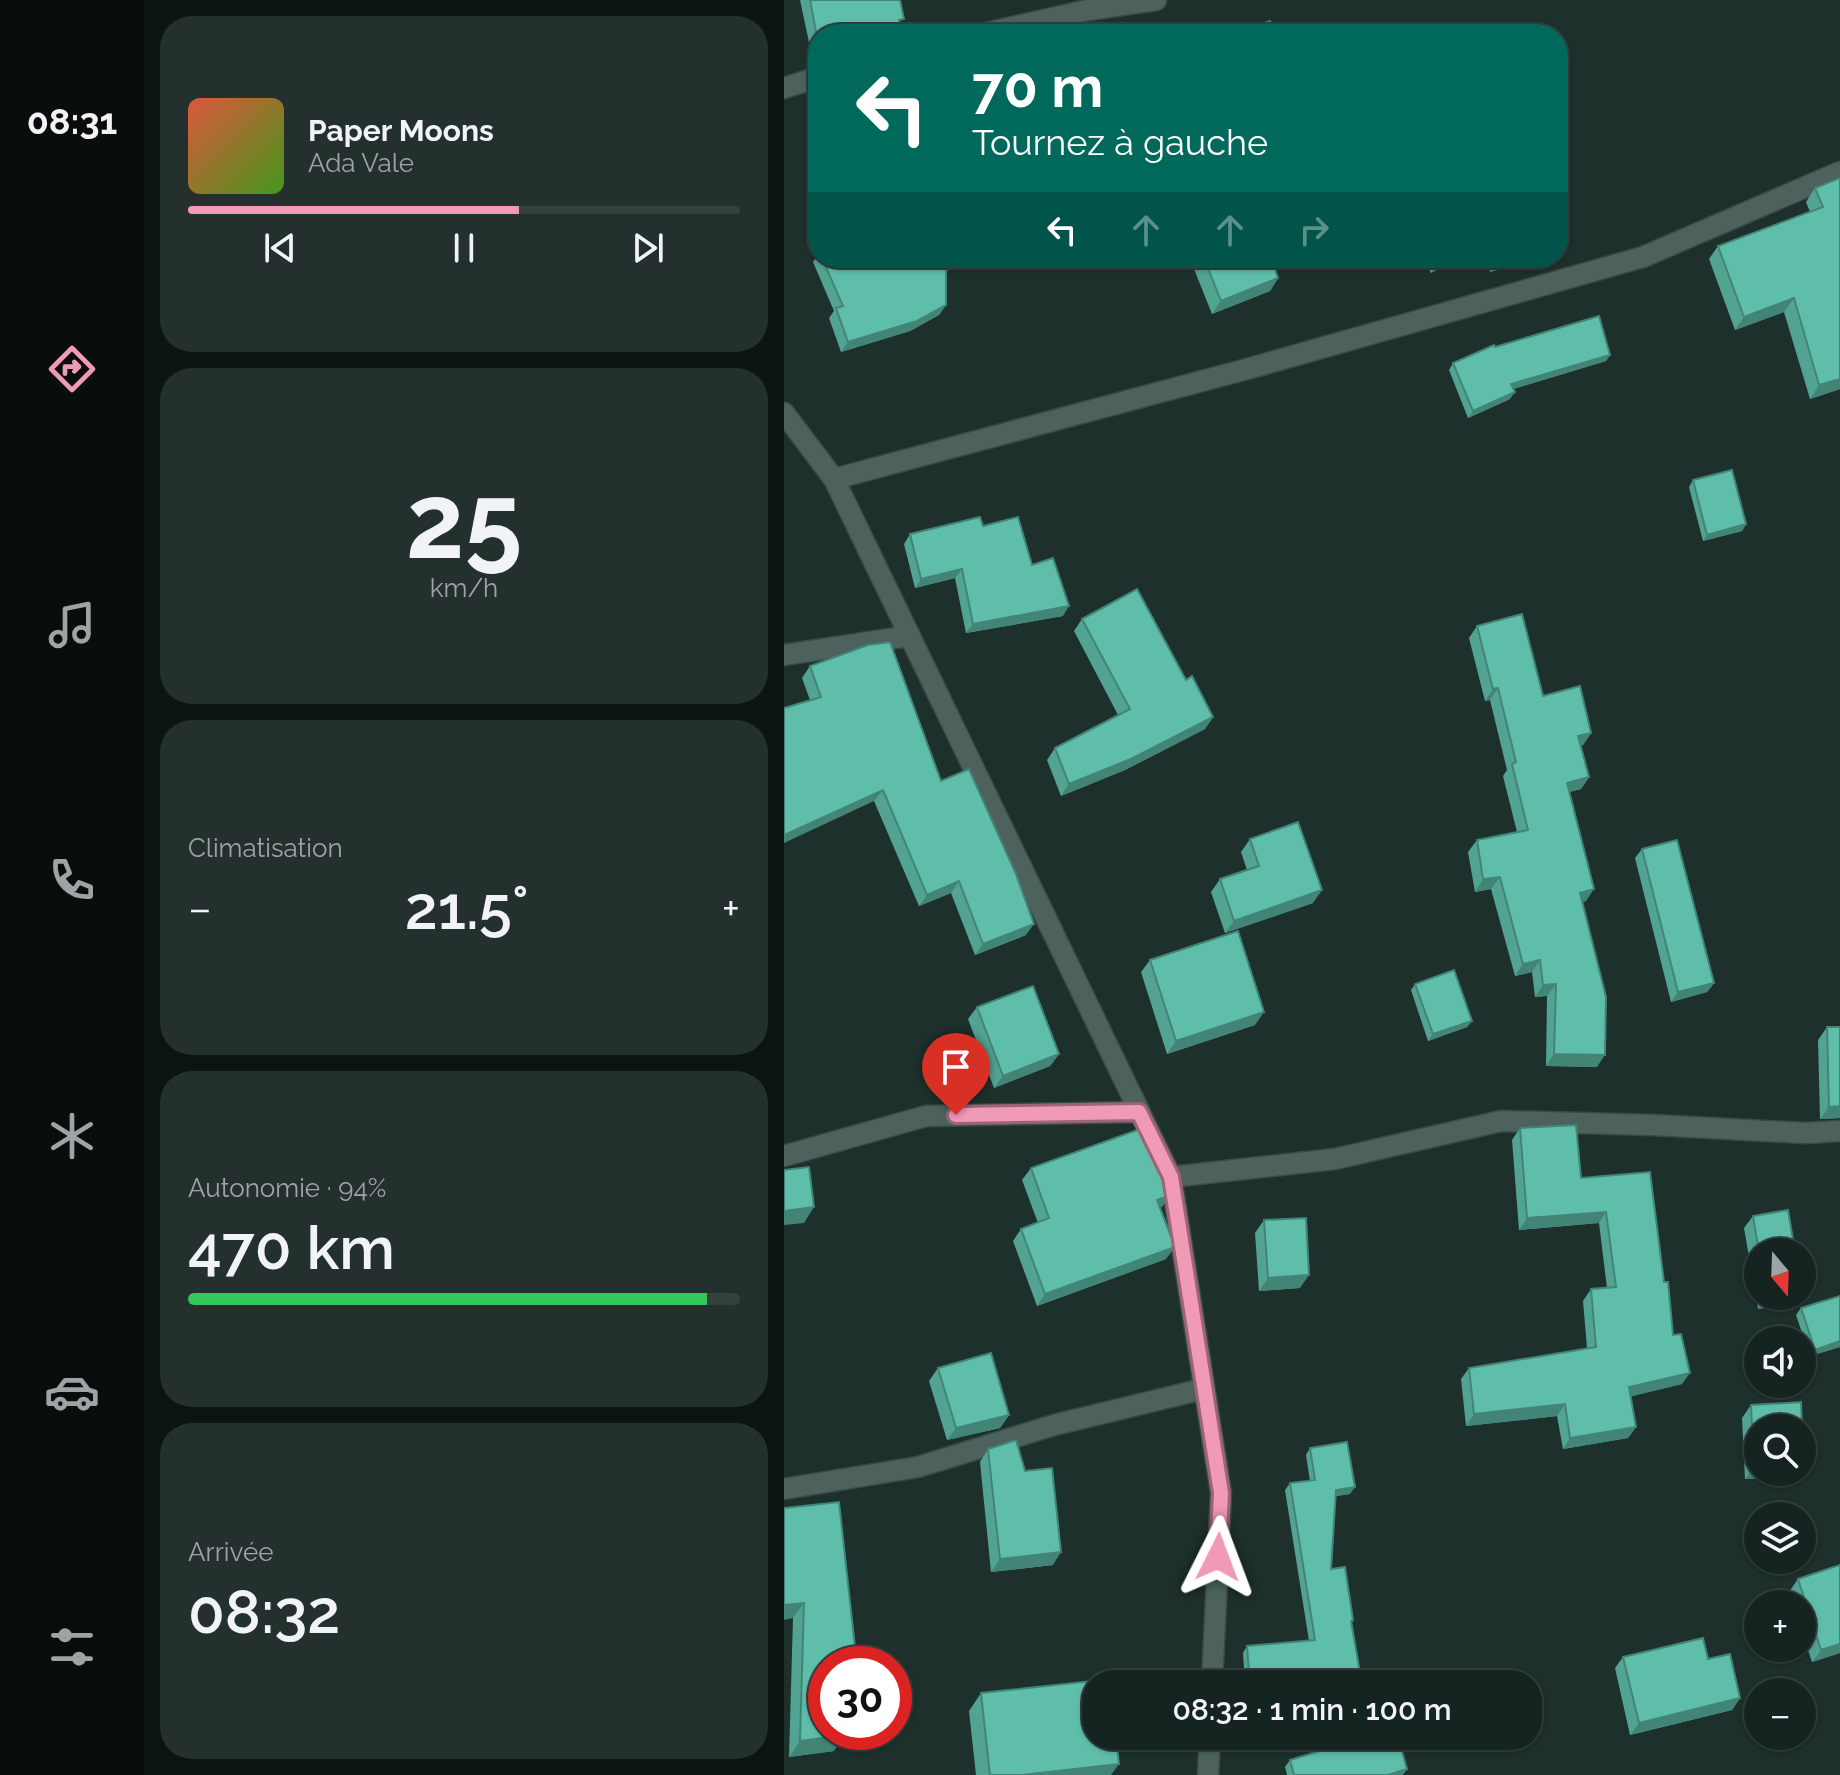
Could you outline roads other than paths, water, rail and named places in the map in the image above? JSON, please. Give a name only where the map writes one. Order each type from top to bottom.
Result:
[{"type":"street","points":[[1026,24],[1088,10],[1156,0]]},
{"type":"street","points":[[784,88],[808,80]]},
{"type":"street","points":[[834,479],[1247,369],[1643,257],[1840,172]]},
{"type":"street","points":[[784,413],[834,479],[1171,1177],[1221,1493],[1213,1670]]},
{"type":"street","points":[[784,655],[909,636]]},
{"type":"street","points":[[784,1156],[926,1116],[1139,1112]]},
{"type":"street","points":[[1171,1177],[1335,1159],[1501,1121],[1805,1133],[1840,1131]]},
{"type":"street","points":[[784,1489],[918,1467],[1054,1425],[1203,1389]]},
{"type":"street","points":[[1208,1775],[1209,1750]]}]
